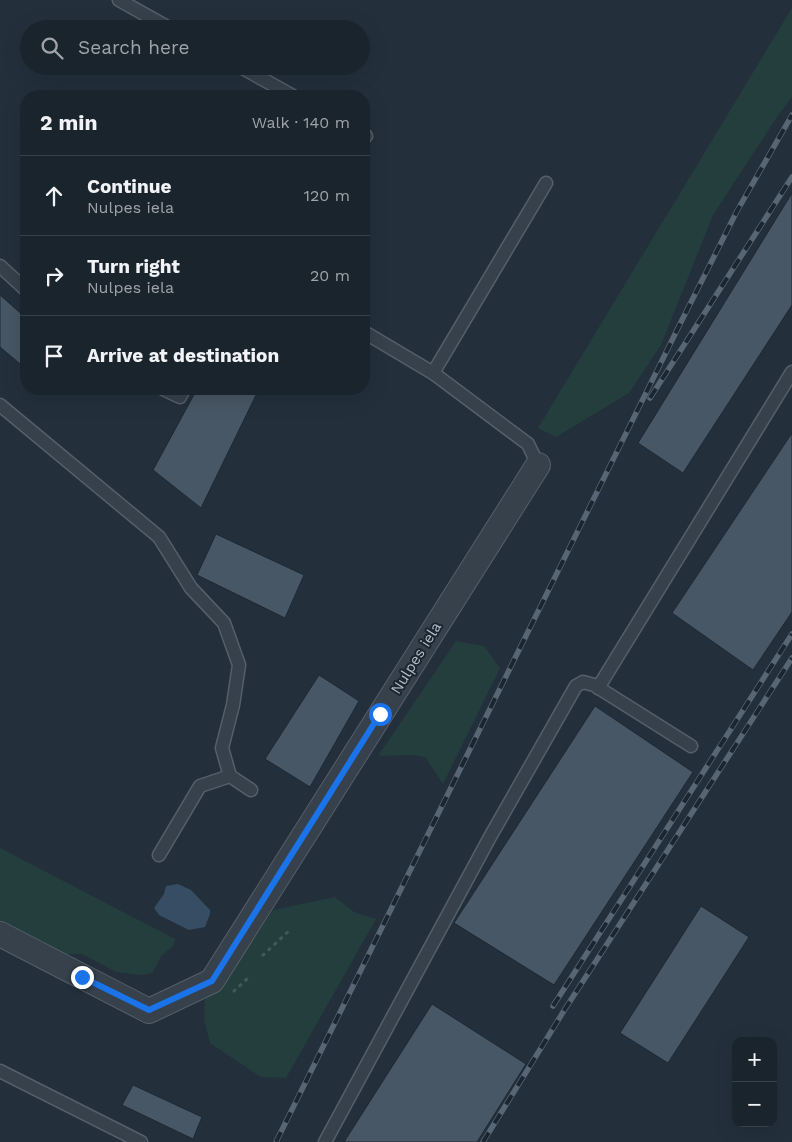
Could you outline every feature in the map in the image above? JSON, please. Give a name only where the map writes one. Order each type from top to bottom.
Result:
[{"type":"street","name":"Nulpes iela","points":[[0,934],[149,1010],[212,981],[538,465]]},
{"type":"lane","points":[[119,0],[155,20]]},
{"type":"lane","points":[[255,75],[282,90]]},
{"type":"lane","points":[[433,373],[546,183]]},
{"type":"lane","points":[[0,266],[20,284]]},
{"type":"lane","points":[[370,336],[433,373],[528,444],[538,465]]},
{"type":"lane","points":[[598,688],[792,372]]},
{"type":"lane","points":[[0,405],[159,537],[191,588],[224,623],[239,665],[233,705],[222,748],[230,776],[251,790]]},
{"type":"lane","points":[[325,1142],[485,846],[576,686],[584,682],[598,688],[691,746]]},
{"type":"lane","points":[[158,855],[200,786],[230,776]]},
{"type":"lane","points":[[0,1071],[141,1142]]},
{"type":"lane","points":[[106,1125],[121,1142]]},
{"type":"path","points":[[262,956],[290,930]]},
{"type":"green space","points":[[792,8],[792,97],[713,215],[661,345],[629,393],[556,437],[538,428]]},
{"type":"green space","points":[[456,641],[484,646],[500,668],[443,784],[425,757],[411,755],[378,756]]},
{"type":"green space","points":[[0,848],[175,939],[173,946],[162,955],[152,973],[141,975],[116,972],[82,954],[54,954],[0,923]]},
{"type":"green space","points":[[335,897],[354,912],[376,919],[286,1078],[261,1077],[210,1043],[204,1020],[205,994],[230,974],[273,910]]},
{"type":"water","points":[[178,884],[191,890],[210,910],[205,927],[189,930],[159,915],[154,908],[164,894],[166,886]]},
{"type":"building","points":[[792,193],[792,305],[683,473],[638,443]]},
{"type":"building","points":[[0,295],[20,313],[20,364],[0,347]]},
{"type":"building","points":[[194,395],[256,395],[201,508],[153,470]]},
{"type":"building","points":[[792,433],[792,612],[753,670],[672,613]]},
{"type":"building","points":[[216,534],[304,575],[285,618],[197,575]]},
{"type":"building","points":[[319,675],[359,701],[310,787],[265,759]]},
{"type":"building","points":[[595,706],[693,772],[554,985],[454,923]]},
{"type":"building","points":[[701,906],[749,937],[668,1063],[620,1033]]},
{"type":"building","points":[[432,1004],[526,1064],[477,1142],[344,1142]]},
{"type":"building","points":[[133,1085],[202,1117],[193,1139],[122,1105]]},
{"type":"railway","points":[[276,1142],[682,320],[737,211],[792,115]]},
{"type":"railway","points":[[650,398],[792,177]]},
{"type":"railway","points":[[553,1006],[792,634]]},
{"type":"railway","points":[[483,1142],[565,1009],[792,658]]},
{"type":"route","points":[[82,977],[149,1010],[212,981],[380,714]]}]
